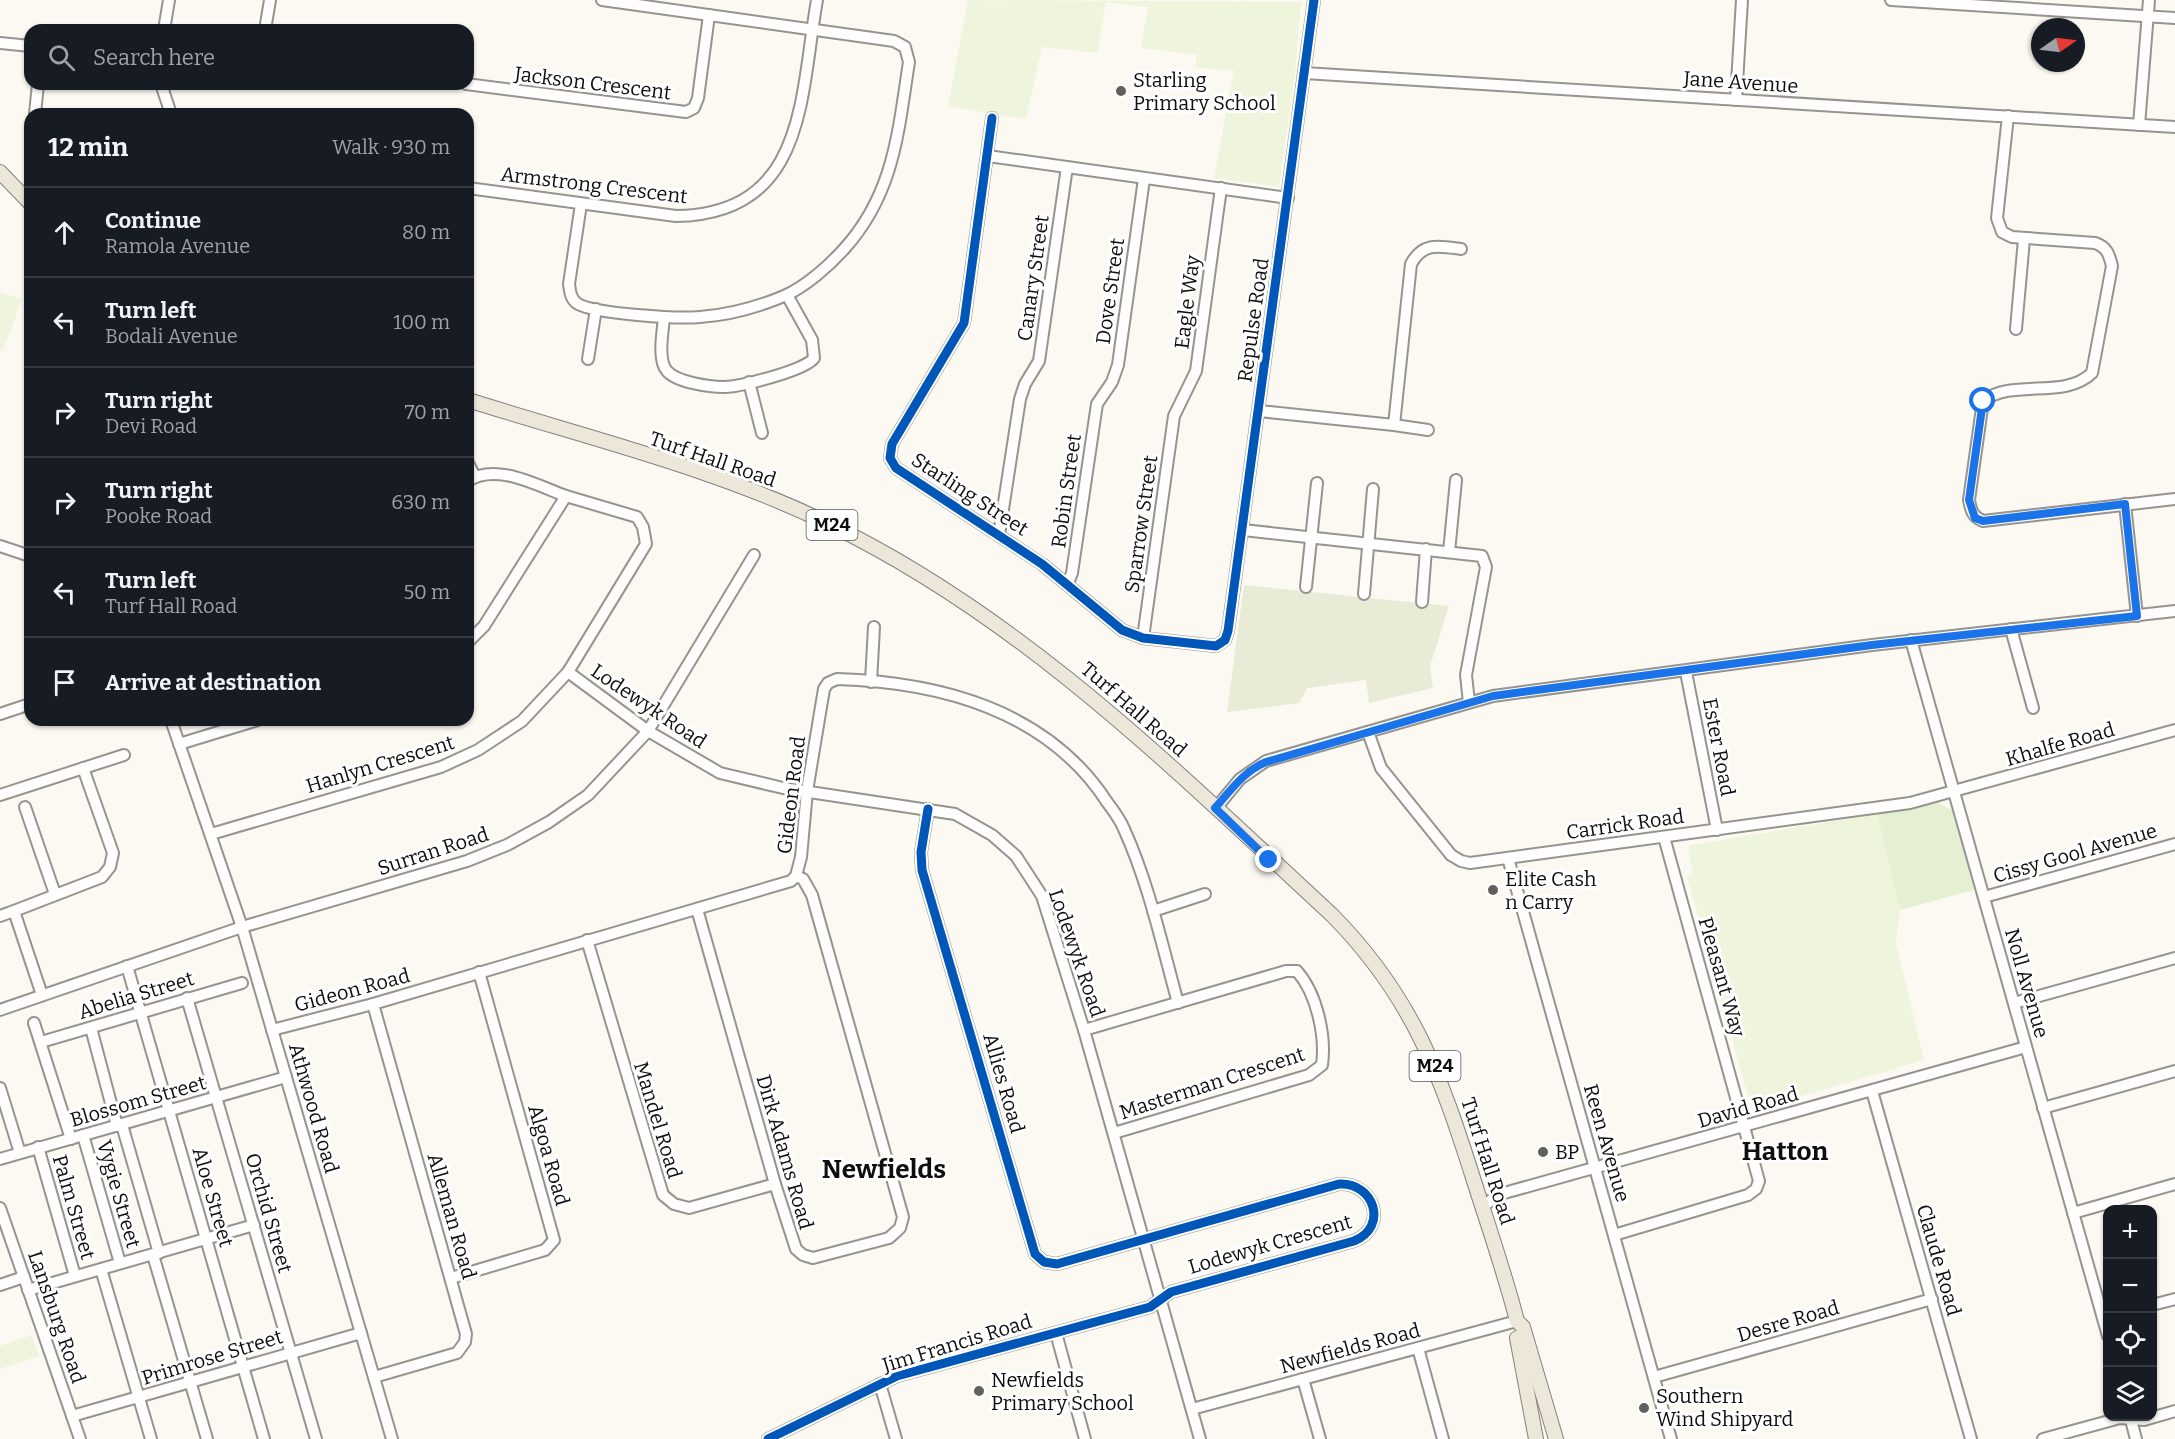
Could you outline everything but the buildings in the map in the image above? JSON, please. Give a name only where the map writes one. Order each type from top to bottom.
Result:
[{"type":"main road","points":[[0,172],[24,198]]},
{"type":"main road","name":"Turf Hall Road","points":[[474,402],[746,488],[826,522],[943,587],[1028,646],[1147,745],[1352,936],[1400,999],[1418,1030],[1444,1088],[1517,1321],[1516,1332],[1536,1439]]},
{"type":"main road","name":"Turf Hall Road","points":[[1517,1321],[1522,1327],[1556,1439]]},
{"type":"street","points":[[165,24],[169,0]]},
{"type":"street","points":[[266,24],[270,0]]},
{"type":"street","points":[[581,204],[570,293],[578,304],[596,309],[690,318],[720,315],[787,295],[844,249],[878,202],[894,158],[909,62],[904,47],[894,41],[602,0]]},
{"type":"street","name":"Armstrong Crescent","points":[[474,189],[690,216],[722,210],[755,192],[779,167],[793,140],[817,0]]},
{"type":"street","name":"Repulse Road","points":[[1222,644],[1228,631],[1243,530],[1314,0]]},
{"type":"street","points":[[1736,100],[1742,0]]},
{"type":"street","points":[[1891,0],[2175,18]]},
{"type":"street","points":[[2139,125],[2149,0]]},
{"type":"street","name":"Jackson Crescent","points":[[474,85],[686,112],[694,108],[698,99],[709,15]]},
{"type":"street","points":[[0,43],[24,45]]},
{"type":"street","name":"Jane Avenue","points":[[1304,73],[2175,127]]},
{"type":"street","points":[[36,108],[37,90]]},
{"type":"street","points":[[163,90],[169,108]]},
{"type":"street","points":[[2008,116],[1997,218],[2002,232],[2024,239],[2095,243],[2103,246],[2109,254],[2112,266],[2096,364],[2092,373],[2077,383],[2003,392],[1991,395],[1983,401],[1969,500],[1975,518],[1983,521],[2175,499]]},
{"type":"street","name":"Starling Street","points":[[992,118],[964,323],[892,444],[890,452],[896,468],[1068,583],[1122,630],[1143,638],[1213,647],[1222,644]]},
{"type":"street","points":[[988,156],[1288,198]]},
{"type":"street","name":"Canary Street","points":[[999,535],[1022,390],[1039,361],[1067,167]]},
{"type":"street","name":"Dove Street","points":[[1097,404],[1112,382],[1118,365],[1144,178]]},
{"type":"street","name":"Eagle Way","points":[[1174,416],[1197,371],[1221,188]]},
{"type":"street","points":[[2016,329],[2024,239]]},
{"type":"street","points":[[1394,425],[1411,264],[1416,254],[1425,247],[1461,249]]},
{"type":"street","points":[[664,317],[662,362],[668,373],[676,378],[724,387],[802,367],[814,358],[812,340],[787,295]]},
{"type":"street","points":[[588,359],[596,309]]},
{"type":"street","points":[[749,382],[762,433]]},
{"type":"street","name":"Robin Street","points":[[1068,583],[1073,567],[1097,404]]},
{"type":"street","points":[[1259,411],[1428,429]]},
{"type":"street","name":"Sparrow Street","points":[[1143,638],[1174,416]]},
{"type":"street","points":[[474,478],[481,474],[500,474],[566,496],[484,626],[474,636]]},
{"type":"street","points":[[1449,552],[1456,480]]},
{"type":"street","points":[[1306,588],[1317,483]]},
{"type":"street","points":[[1364,594],[1372,489]]},
{"type":"street","name":"Hanlyn Crescent","points":[[211,834],[441,767],[478,750],[522,721],[568,672],[646,544],[643,527],[637,517],[566,496]]},
{"type":"street","points":[[2125,504],[2137,616]]},
{"type":"street","points":[[1243,530],[1478,554],[1486,562],[1466,675],[1469,702]]},
{"type":"street","points":[[0,546],[24,554]]},
{"type":"street","points":[[1422,602],[1426,549]]},
{"type":"street","name":"Surran Road","points":[[0,1010],[242,927],[467,861],[507,845],[549,822],[588,795],[648,731],[754,555]]},
{"type":"street","points":[[1215,808],[1240,779],[1256,766],[1469,702],[1532,691],[1911,640],[2175,611]]},
{"type":"street","points":[[871,682],[874,627]]},
{"type":"street","points":[[2011,629],[2033,708]]},
{"type":"street","name":"Noll Avenue","points":[[1911,640],[2103,1313]]},
{"type":"street","name":"Lodewyk Road","points":[[568,672],[648,731],[720,773],[807,791],[955,814],[992,835],[1016,856],[1042,896],[1114,1133],[1200,1439]]},
{"type":"street","name":"Ester Road","points":[[1686,672],[1717,830]]},
{"type":"street","name":"Gideon Road","points":[[272,1030],[373,1005],[587,940],[782,885],[796,876],[801,857],[807,791],[824,689],[828,683],[837,679],[944,692],[980,703],[1027,724],[1059,746],[1094,781],[1124,827],[1153,911],[1178,1003]]},
{"type":"street","points":[[0,714],[24,706]]},
{"type":"street","name":"Athwood Road","points":[[173,726],[242,927],[392,1439]]},
{"type":"street","points":[[179,744],[238,726]]},
{"type":"street","name":"Khalfe Road","points":[[1954,792],[2175,730]]},
{"type":"street","name":"Carrick Road","points":[[1368,732],[1381,768],[1454,858],[1470,863],[1898,805],[1954,792]]},
{"type":"street","points":[[0,795],[124,756]]},
{"type":"street","points":[[0,916],[102,878],[112,860],[113,853],[83,768]]},
{"type":"street","points":[[25,807],[55,894]]},
{"type":"street","name":"Allies Road","points":[[928,809],[921,852],[922,870],[1035,1254],[1044,1262],[1057,1264],[1144,1240]]},
{"type":"street","name":"Pleasant Way","points":[[1614,1234],[1752,1193],[1758,1185],[1760,1176],[1664,837]]},
{"type":"street","name":"Cissy Gool Avenue","points":[[1984,897],[2175,844]]},
{"type":"street","name":"Reen Avenue","points":[[1508,858],[1671,1439]]},
{"type":"street","name":"Dirk Adams Road","points":[[697,909],[793,1242],[803,1256],[813,1258],[890,1238],[900,1228],[903,1217],[812,895],[803,879],[796,876]]},
{"type":"street","points":[[1153,911],[1205,894]]},
{"type":"street","points":[[14,910],[42,995]]},
{"type":"street","name":"Mandel Road","points":[[587,940],[663,1195],[674,1204],[689,1208],[775,1184]]},
{"type":"street","points":[[2014,1003],[2175,957]]},
{"type":"street","name":"Aloe Street","points":[[127,966],[264,1439]]},
{"type":"street","name":"Masterman Crescent","points":[[1084,1030],[1286,971],[1297,971],[1307,982],[1325,1045],[1322,1065],[1310,1075],[1114,1133]]},
{"type":"street","name":"Algoa Road","points":[[451,1278],[545,1250],[554,1240],[479,972]]},
{"type":"street","name":"Abelia Street","points":[[41,1042],[242,983]]},
{"type":"street","name":"Orchid Street","points":[[188,998],[316,1439]]},
{"type":"street","name":"Alleman Road","points":[[373,1005],[466,1334],[457,1353],[374,1377]]},
{"type":"street","points":[[34,1023],[71,1139]]},
{"type":"street","points":[[91,1028],[207,1439]]},
{"type":"street","name":"David Road","points":[[1483,1207],[1497,1195],[2026,1047]]},
{"type":"street","points":[[2043,1108],[2175,1071]]},
{"type":"street","name":"Blossom Street","points":[[0,1159],[286,1077]]},
{"type":"street","points":[[0,1088],[20,1153]]},
{"type":"street","name":"Claude Road","points":[[1872,1090],[1971,1439]]},
{"type":"street","name":"Vygie Street","points":[[83,1136],[120,1263]]},
{"type":"street","name":"Palm Street","points":[[38,1147],[75,1276]]},
{"type":"street","name":"Lodewyk Crescent","points":[[1144,1240],[1339,1184],[1356,1185],[1363,1190],[1374,1206],[1372,1226],[1361,1238],[1171,1292],[1161,1299]]},
{"type":"street","points":[[2073,1213],[2175,1184]]},
{"type":"street","name":"Lansburg Road","points":[[0,1208],[80,1439]]},
{"type":"street","points":[[28,1290],[254,1225]]},
{"type":"street","points":[[101,1269],[151,1439]]},
{"type":"street","points":[[0,1285],[24,1277]]},
{"type":"street","name":"Jim Francis Road","points":[[768,1439],[786,1435],[897,1376],[1150,1307],[1161,1299]]},
{"type":"street","name":"Desre Road","points":[[1654,1377],[1932,1299]]},
{"type":"street","points":[[2157,1304],[2175,1299]]},
{"type":"street","name":"Newfields Road","points":[[1192,1409],[1517,1321]]},
{"type":"street","name":"Primrose Street","points":[[72,1416],[361,1333]]},
{"type":"street","points":[[1056,1333],[1085,1439]]},
{"type":"street","points":[[1418,1348],[1443,1439]]},
{"type":"street","points":[[1303,1379],[1320,1439]]},
{"type":"street","points":[[880,1384],[896,1439]]},
{"type":"street","points":[[2157,1417],[2175,1412]]},
{"type":"street","points":[[2043,1439],[2109,1421]]},
{"type":"street","points":[[2131,1421],[2136,1439]]},
{"type":"green space","points":[[968,0],[1301,2],[1295,74],[1279,187],[1214,178],[1234,70],[1195,68],[1197,55],[1141,48],[1148,7],[1106,2],[1097,53],[1042,47],[1026,119],[948,106]]},
{"type":"green space","points":[[0,292],[22,299],[3,351],[0,350]]},
{"type":"green space","points":[[1244,585],[1449,606],[1430,666],[1433,688],[1369,703],[1366,680],[1307,688],[1299,703],[1227,712]]},
{"type":"green space","points":[[1936,802],[1954,811],[1977,889],[1900,910],[1877,814]]},
{"type":"green space","points":[[1877,814],[1900,910],[1896,944],[1924,1060],[1758,1109],[1750,1104],[1687,877],[1693,874],[1688,848],[1691,845]]},
{"type":"green space","points":[[32,1335],[39,1356],[0,1369],[0,1346]]},
{"type":"cycle path","points":[[992,118],[964,323],[892,444],[890,458],[896,468],[1042,564],[1122,630],[1143,638],[1216,646],[1225,640],[1228,631],[1314,0]]},
{"type":"cycle path","points":[[768,1439],[897,1376],[1150,1307],[1171,1292],[1354,1241],[1365,1234],[1374,1216],[1373,1206],[1361,1190],[1351,1185],[1339,1184],[1057,1264],[1044,1262],[1035,1254],[922,870],[921,852],[928,809]]},
{"type":"place","name":"Starling Primary School","points":[[1121,91]]},
{"type":"place","name":"Elite Cash n Carry","points":[[1493,890]]},
{"type":"place","name":"BP","points":[[1543,1152]]},
{"type":"place","name":"Newfields Primary School","points":[[979,1391]]},
{"type":"place","name":"Southern Wind Shipyard","points":[[1644,1408]]},
{"type":"district","name":"Hatton","points":[[1785,1151]]},
{"type":"district","name":"Newfields","points":[[884,1169]]},
{"type":"route","points":[[1269,860],[1215,808],[1240,779],[1256,766],[1475,701],[1493,696],[1686,672],[1926,638],[2137,616],[2125,504],[1983,521],[1975,518],[1969,500],[1976,436],[1983,401]]}]
